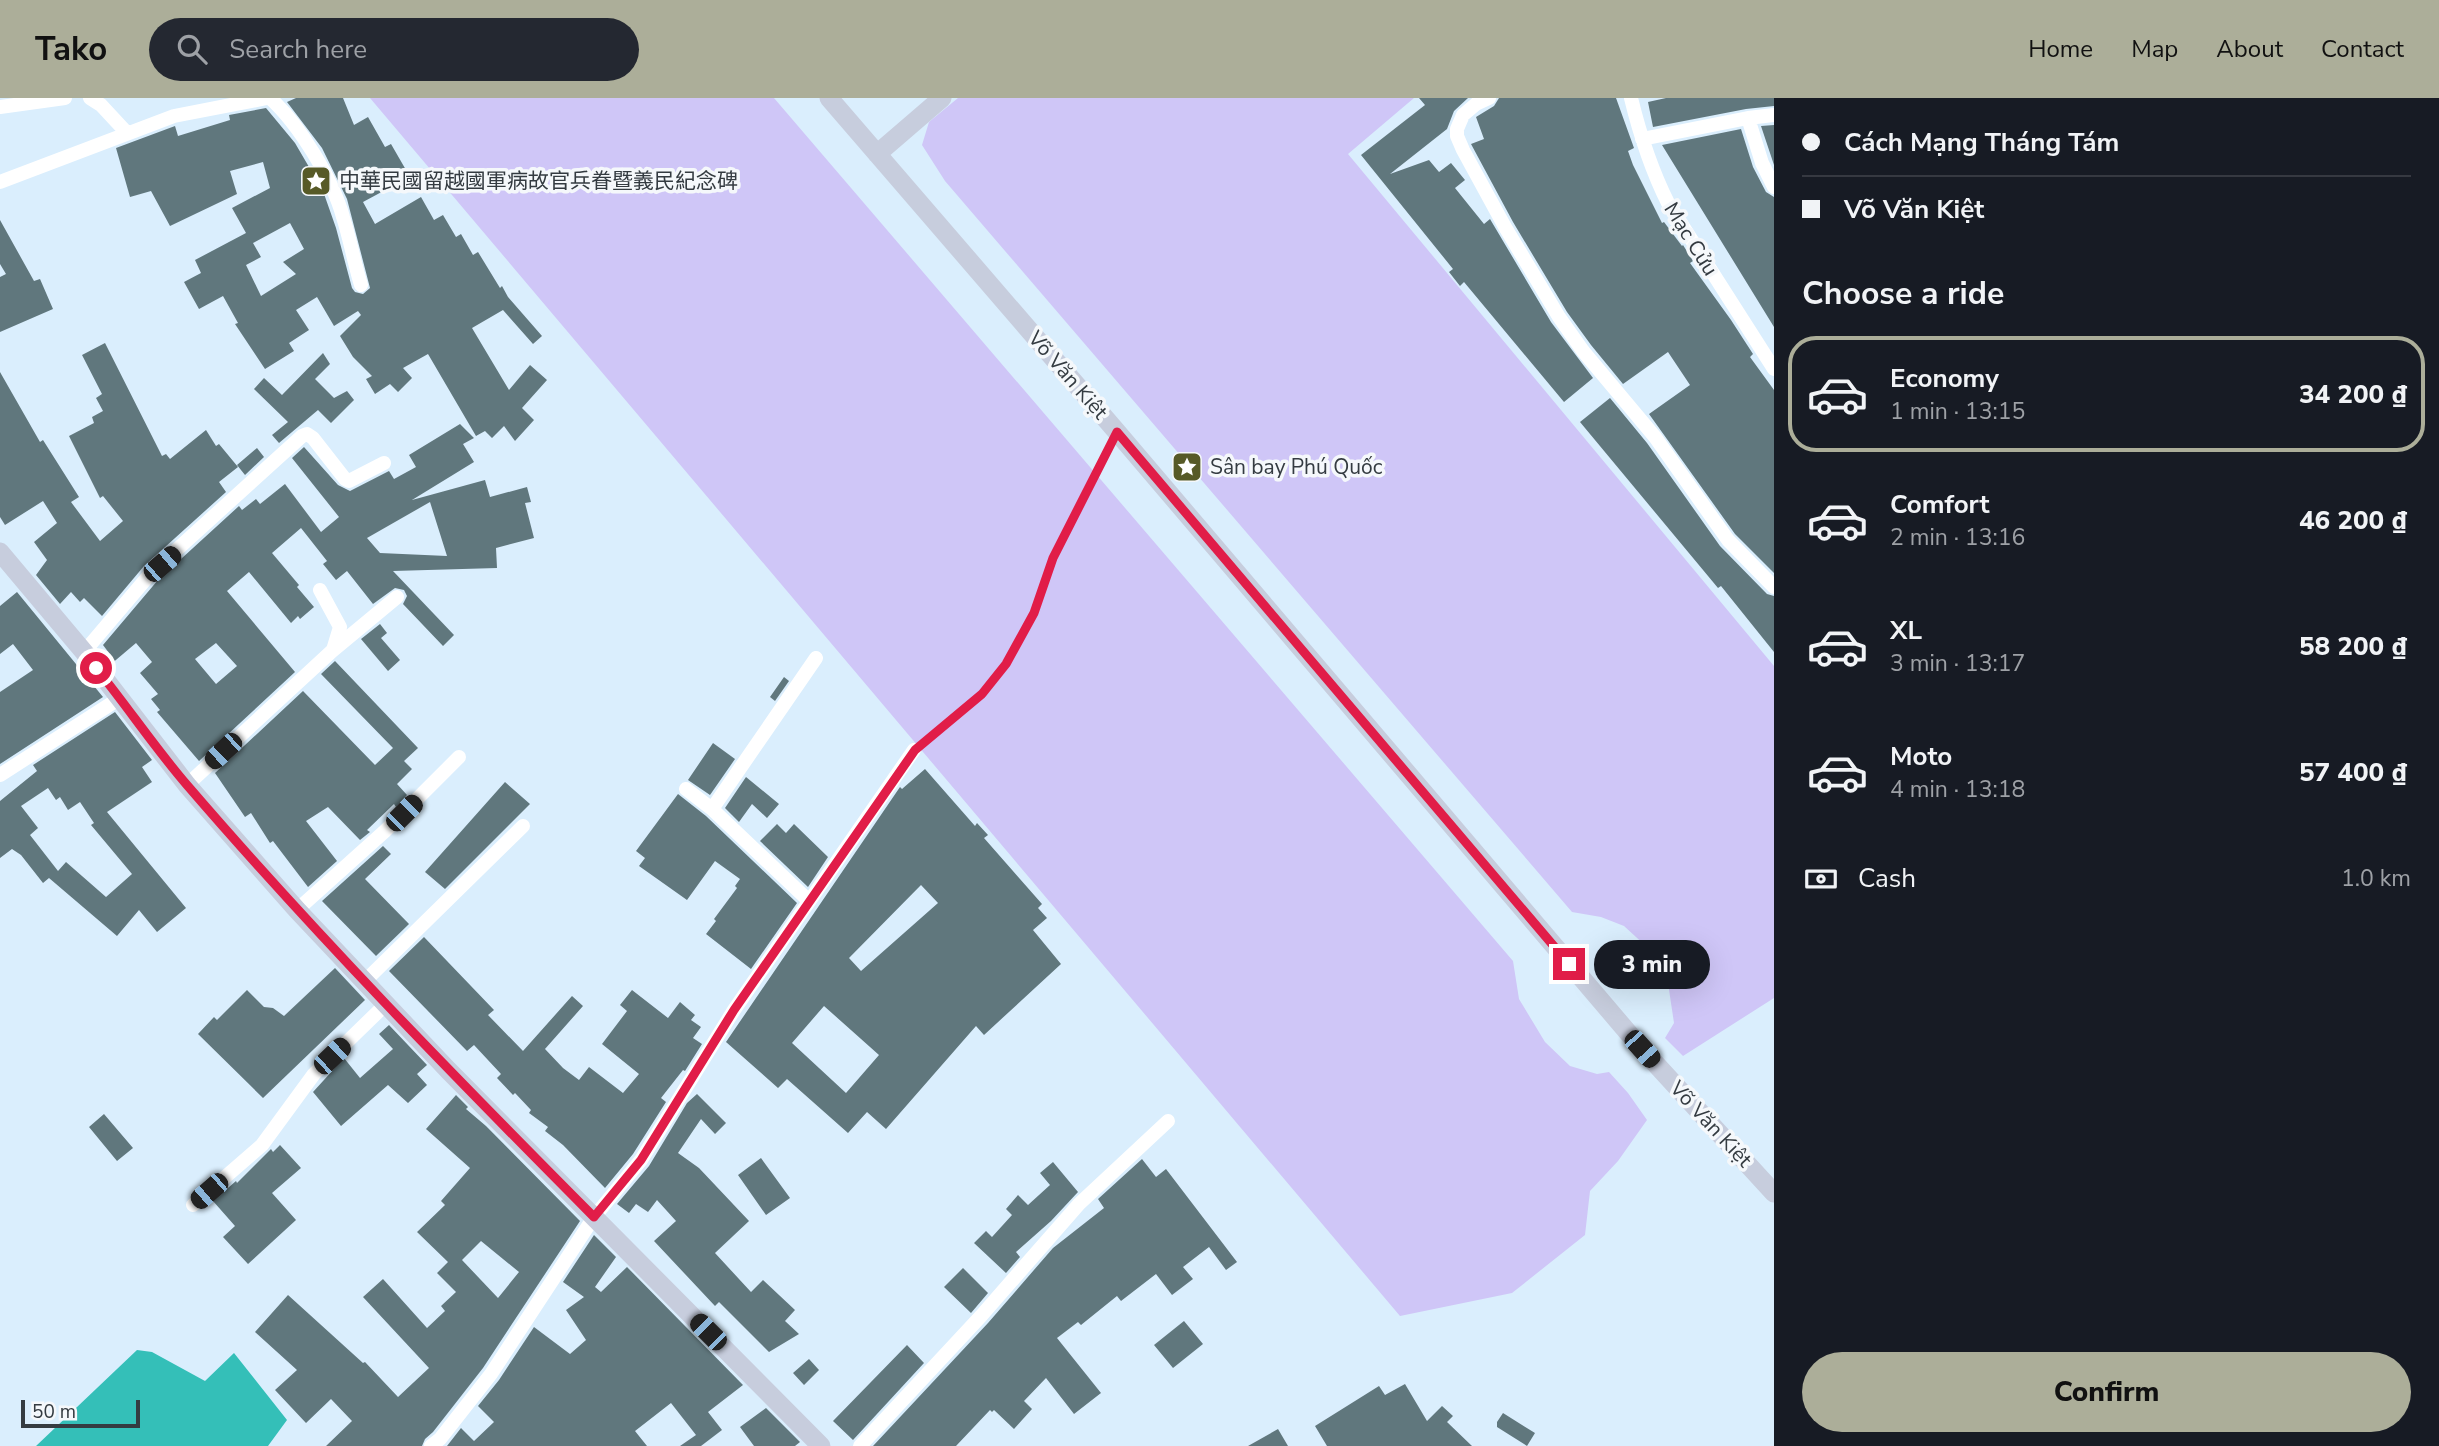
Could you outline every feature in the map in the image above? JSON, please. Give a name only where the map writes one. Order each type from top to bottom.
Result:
[{"type":"street","points":[[0,107],[65,98]]},
{"type":"street","points":[[90,98],[101,105],[127,133]]},
{"type":"street","points":[[0,182],[174,116],[269,98],[280,106],[323,170],[343,215],[361,285]]},
{"type":"street","name":"Võ Văn Kiệt","points":[[829,98],[1642,1049],[1774,1193]]},
{"type":"street","points":[[877,154],[942,98]]},
{"type":"street","points":[[1489,98],[1463,115],[1457,128],[1457,136],[1505,227],[1559,317],[1583,351],[1655,438],[1728,540],[1774,587]]},
{"type":"street","name":"Mạc Cửu","points":[[1631,98],[1655,177],[1668,203],[1774,369]]},
{"type":"street","points":[[1642,139],[1774,115]]},
{"type":"street","points":[[1748,118],[1762,163],[1774,187]]},
{"type":"street","points":[[84,652],[151,573],[302,436],[313,438],[349,481],[384,463]]},
{"type":"street","points":[[0,552],[84,652],[187,785],[297,910],[448,1070],[821,1446]]},
{"type":"street","points":[[320,590],[340,627],[332,651]]},
{"type":"street","points":[[187,785],[332,651],[397,597]]},
{"type":"street","points":[[712,809],[816,658]]},
{"type":"street","points":[[0,775],[120,698]]},
{"type":"street","points":[[431,1446],[440,1439],[491,1374],[594,1217],[641,1160],[734,1010],[915,750]]},
{"type":"street","points":[[297,910],[385,831],[459,757]]},
{"type":"street","points":[[686,789],[712,809],[809,901]]},
{"type":"street","points":[[365,981],[523,825]]},
{"type":"street","points":[[194,1205],[262,1145],[314,1074],[386,1003]]},
{"type":"street","points":[[860,1446],[981,1316],[1079,1204],[1167,1121]]},
{"type":"lane","points":[[915,750],[982,694],[1006,664],[1034,613],[1053,558],[1117,432]]},
{"type":"shaded area","points":[[370,98],[774,98],[1513,961],[1519,999],[1545,1042],[1570,1066],[1597,1074],[1609,1072],[1628,1093],[1647,1120],[1618,1161],[1590,1191],[1585,1235],[1512,1293],[1400,1316]]},
{"type":"shaded area","points":[[958,98],[1414,98],[1348,154],[1774,666],[1774,998],[1683,1056],[1665,1038],[1674,1023],[1668,983],[1648,948],[1624,926],[1601,917],[1572,912],[945,181],[922,145],[929,122]]},
{"type":"shaded area","points":[[137,1350],[152,1352],[205,1381],[234,1353],[287,1420],[268,1446],[36,1446]]},
{"type":"building","points":[[296,98],[343,98],[354,125],[368,117],[385,147],[391,144],[406,170],[385,182],[389,188],[363,202],[375,224],[421,197],[434,220],[443,215],[456,237],[461,234],[473,255],[478,252],[500,288],[502,286],[508,297],[542,336],[533,344],[503,310],[472,328],[509,390],[530,365],[547,380],[522,408],[534,420],[515,441],[504,426],[492,438],[485,431],[476,436],[428,354],[403,368],[412,378],[398,392],[390,384],[375,394],[366,379],[372,376],[353,357],[340,336],[361,315],[358,311],[334,326],[317,297],[296,310],[309,330],[289,343],[294,351],[265,369],[235,324],[238,323],[223,296],[199,309],[184,282],[201,273],[195,260],[246,233],[232,208],[270,188],[263,162],[230,171],[237,194],[170,226],[151,191],[130,197],[116,148],[175,126],[178,136],[230,120],[229,115],[266,108],[295,143],[323,191],[352,288],[363,294],[370,288],[347,199],[322,148],[287,102]],"holes":[[[290,223],[304,249],[283,262],[296,274],[261,296],[246,265],[261,257],[253,243]]]},
{"type":"building","points":[[1419,98],[1468,98],[1454,111],[1447,129],[1390,174],[1429,160],[1439,172],[1451,163],[1465,180],[1455,188],[1484,224],[1490,219],[1551,322],[1593,378],[1564,402],[1464,282],[1460,286],[1449,272],[1453,269],[1361,155],[1425,105]]},
{"type":"building","points":[[1499,98],[1616,98],[1634,148],[1628,151],[1633,165],[1662,223],[1664,222],[1683,245],[1693,261],[1690,263],[1731,320],[1753,354],[1750,357],[1774,390],[1774,573],[1735,534],[1649,414],[1690,385],[1668,352],[1623,384],[1567,312],[1513,222],[1471,144],[1484,139],[1476,117],[1494,106]]},
{"type":"building","points":[[1666,98],[1774,98],[1774,106],[1653,127],[1648,102]]},
{"type":"building","points":[[1774,125],[1774,165],[1761,126]]},
{"type":"building","points":[[1741,129],[1753,167],[1766,192],[1774,197],[1774,327],[1662,145]]},
{"type":"building","points":[[0,220],[34,281],[40,279],[53,309],[0,332],[0,277],[6,274],[0,264]]},
{"type":"building","points":[[105,343],[162,456],[166,454],[170,459],[206,430],[216,446],[219,444],[238,467],[219,482],[226,492],[144,566],[102,616],[84,598],[80,602],[71,592],[60,604],[36,575],[47,560],[34,542],[57,523],[43,501],[5,525],[0,517],[0,372],[40,442],[43,440],[79,497],[71,502],[100,541],[123,521],[103,496],[100,498],[69,436],[94,423],[92,417],[103,411],[96,398],[102,394],[82,355]]},
{"type":"building","points":[[323,353],[330,364],[315,379],[334,398],[347,391],[354,400],[331,423],[318,410],[279,443],[272,435],[288,422],[254,389],[264,378],[282,395]]},
{"type":"building","points":[[1610,398],[1647,443],[1720,546],[1767,594],[1774,596],[1774,652],[1580,422]]},
{"type":"building","points":[[460,424],[474,438],[463,444],[474,462],[412,500],[485,480],[490,497],[527,487],[531,502],[525,503],[534,538],[496,548],[497,568],[393,571],[454,635],[443,646],[403,604],[407,596],[404,590],[395,588],[373,604],[347,571],[336,580],[323,564],[327,561],[301,528],[272,553],[314,607],[300,619],[298,616],[291,623],[249,572],[227,591],[295,672],[199,761],[157,712],[160,710],[151,699],[158,694],[140,673],[152,662],[136,643],[110,665],[103,657],[109,653],[103,645],[158,580],[239,506],[242,510],[256,499],[260,504],[285,484],[321,532],[339,517],[292,458],[304,447],[338,485],[350,491],[389,471],[394,479],[416,467],[409,455]],"holes":[[[430,502],[447,556],[380,553],[367,538]],[[216,643],[237,666],[216,684],[195,659]]]},
{"type":"building","points":[[257,448],[264,457],[245,475],[237,465]]},
{"type":"building","points":[[17,592],[103,697],[0,764],[0,692],[33,670],[13,644],[0,654],[0,606]]},
{"type":"building","points":[[380,624],[387,633],[381,638],[400,660],[388,671],[361,639]]},
{"type":"building","points":[[335,661],[418,748],[404,761],[412,769],[397,784],[407,795],[396,807],[394,804],[360,840],[328,807],[306,821],[337,861],[308,887],[273,841],[270,843],[251,813],[245,817],[215,773],[303,691],[375,765],[393,748],[321,674]]},
{"type":"building","points":[[784,677],[789,681],[775,701],[770,697]]},
{"type":"building","points":[[115,712],[152,760],[142,767],[152,782],[107,812],[186,908],[157,932],[139,910],[117,936],[49,878],[43,883],[21,855],[12,849],[0,858],[0,801],[37,771],[33,765]],"holes":[[[48,788],[56,800],[60,797],[68,810],[80,802],[94,823],[91,825],[132,874],[106,897],[66,862],[58,871],[30,835],[38,828],[21,806]]]},
{"type":"building","points":[[713,743],[735,759],[710,795],[688,780]]},
{"type":"building","points":[[925,769],[975,826],[977,823],[988,835],[984,838],[1042,904],[1038,908],[1047,918],[1033,930],[1061,964],[984,1035],[976,1026],[886,1129],[867,1112],[848,1133],[787,1079],[778,1088],[726,1042],[900,787],[902,789]],"holes":[[[921,885],[938,903],[861,971],[849,958]],[[824,1006],[879,1055],[846,1093],[792,1043]]]},
{"type":"building","points":[[746,777],[779,804],[767,818],[752,804],[739,822],[725,808]]},
{"type":"building","points":[[505,782],[530,804],[445,889],[425,872]]},
{"type":"building","points":[[678,794],[706,816],[797,903],[751,969],[706,934],[737,888],[735,886],[740,879],[715,861],[687,900],[639,866],[645,858],[636,851]]},
{"type":"building","points":[[777,824],[786,833],[794,824],[828,857],[808,887],[760,841]]},
{"type":"building","points":[[383,846],[391,854],[365,879],[409,924],[376,956],[322,901]]},
{"type":"building","points":[[424,937],[494,1010],[488,1015],[523,1051],[572,996],[583,1006],[545,1049],[579,1080],[589,1067],[623,1093],[639,1074],[602,1044],[627,1011],[620,1005],[632,990],[668,1018],[680,1002],[695,1015],[691,1020],[701,1027],[693,1038],[702,1044],[685,1071],[683,1070],[661,1098],[666,1102],[633,1154],[605,1188],[563,1145],[545,1131],[548,1127],[529,1113],[531,1110],[497,1078],[501,1074],[474,1045],[467,1051],[389,971]]},
{"type":"building","points":[[335,968],[365,1000],[263,1098],[198,1034],[214,1017],[217,1020],[247,990],[264,1007],[273,1008],[284,1016]]},
{"type":"building","points":[[389,1025],[427,1065],[417,1074],[427,1085],[408,1103],[388,1085],[341,1126],[313,1092],[344,1058],[360,1078],[393,1049],[379,1034]]},
{"type":"building","points":[[697,1094],[726,1123],[715,1134],[701,1119],[678,1153],[699,1168],[749,1221],[715,1253],[751,1292],[763,1280],[795,1310],[785,1321],[799,1334],[769,1352],[719,1302],[715,1306],[654,1241],[676,1221],[657,1200],[648,1212],[636,1204],[629,1213],[617,1204],[649,1166],[687,1103]]},
{"type":"building","points":[[456,1095],[468,1107],[466,1109],[580,1221],[483,1368],[422,1446],[326,1446],[352,1421],[331,1399],[306,1423],[275,1390],[297,1370],[255,1332],[288,1295],[365,1362],[398,1397],[429,1368],[363,1297],[383,1279],[427,1328],[445,1311],[441,1306],[456,1292],[437,1273],[448,1262],[417,1232],[445,1205],[441,1201],[470,1168],[426,1129]],"holes":[[[481,1241],[519,1272],[498,1298],[462,1260]]]},
{"type":"building","points":[[104,1114],[133,1148],[117,1161],[89,1127]]},
{"type":"building","points":[[280,1145],[301,1168],[272,1193],[296,1220],[248,1264],[223,1237],[235,1226],[213,1201],[236,1181],[237,1183],[271,1149],[273,1152]]},
{"type":"building","points":[[761,1158],[790,1198],[766,1215],[738,1175]]},
{"type":"building","points":[[1142,1159],[1156,1177],[1166,1169],[1237,1262],[1226,1270],[1209,1247],[1183,1267],[1193,1279],[1172,1295],[1156,1274],[1121,1301],[1117,1296],[1081,1325],[1078,1322],[1057,1338],[1101,1393],[1074,1414],[1046,1378],[1024,1401],[1032,1409],[1014,1429],[994,1410],[990,1410],[956,1446],[873,1446],[988,1323],[1053,1248],[1104,1208],[1098,1199]]},
{"type":"building","points":[[1053,1162],[1078,1192],[1016,1252],[1020,1257],[1006,1273],[974,1243],[986,1231],[992,1237],[1012,1215],[1006,1209],[1018,1195],[1028,1205],[1050,1185],[1040,1173]]},
{"type":"building","points":[[594,1235],[616,1257],[595,1287],[601,1292],[627,1267],[743,1385],[708,1412],[722,1430],[701,1446],[680,1446],[696,1435],[671,1403],[635,1431],[647,1446],[447,1446],[461,1428],[474,1441],[494,1422],[478,1406],[534,1327],[570,1354],[586,1340],[566,1310],[584,1297],[563,1282]]},
{"type":"building","points":[[963,1268],[988,1293],[971,1313],[944,1287]]},
{"type":"building","points":[[1184,1321],[1203,1344],[1173,1368],[1154,1345]]},
{"type":"building","points":[[907,1345],[924,1363],[853,1440],[833,1421]]},
{"type":"building","points":[[809,1359],[819,1370],[804,1385],[793,1373]]},
{"type":"building","points":[[1405,1384],[1427,1421],[1442,1406],[1453,1416],[1447,1422],[1472,1446],[1327,1446],[1315,1426],[1379,1386],[1385,1395]]},
{"type":"building","points":[[766,1408],[800,1442],[795,1446],[754,1446],[740,1427]]},
{"type":"building","points":[[1503,1413],[1535,1433],[1527,1446],[1497,1427]]},
{"type":"building","points":[[1278,1429],[1288,1446],[1248,1446]]},
{"type":"place","name":"中華民國留越國軍病故官兵眷暨義民紀念碑","points":[[316,181]]},
{"type":"place","name":"Sân bay Phú Quốc","points":[[1187,467]]},
{"type":"route","points":[[96,668],[176,772],[297,910],[448,1070],[594,1217],[641,1160],[734,1010],[915,750],[982,694],[1006,664],[1034,613],[1053,558],[1117,432],[1569,964]]}]
